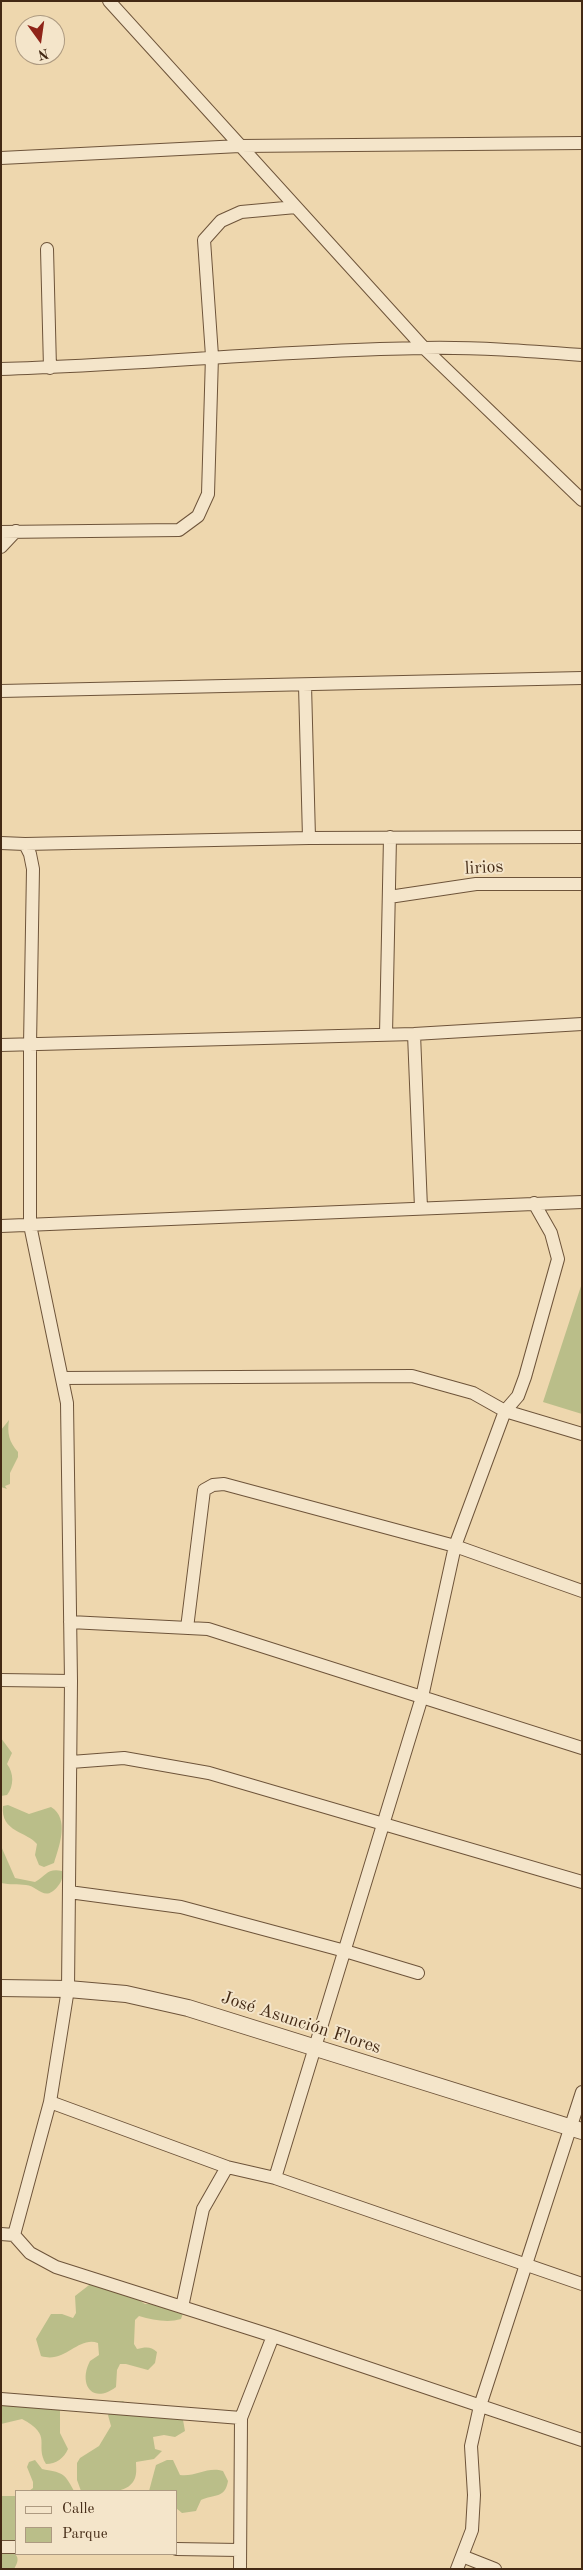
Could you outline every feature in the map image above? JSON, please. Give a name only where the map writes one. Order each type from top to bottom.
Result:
[{"type":"street","points":[[109,1],[424,348],[582,500]]},
{"type":"street","points":[[1,158],[240,146],[582,143]]},
{"type":"street","points":[[1,532],[179,530],[198,516],[208,494],[212,356],[204,240],[221,221],[241,212],[296,207]]},
{"type":"street","points":[[47,249],[50,368]]},
{"type":"street","points":[[1,369],[50,368],[212,356],[424,348],[498,349],[582,355]]},
{"type":"street","points":[[1,547],[16,532]]},
{"type":"street","points":[[1,691],[582,678]]},
{"type":"street","points":[[305,685],[310,838]]},
{"type":"street","points":[[386,1034],[390,837]]},
{"type":"street","points":[[1,844],[390,837],[582,837]]},
{"type":"street","points":[[25,844],[30,854],[33,869],[34,893],[30,1045],[30,1225],[67,1403],[71,1680],[68,1989],[50,2102],[7,2234],[30,2253],[56,2267],[273,2336],[582,2440]]},
{"type":"street","name":"lirios","points":[[389,897],[476,884],[582,884]]},
{"type":"street","points":[[1,1046],[414,1034],[582,1024]]},
{"type":"street","points":[[414,1034],[421,1208]]},
{"type":"street","points":[[1,1226],[582,1202]]},
{"type":"street","points":[[275,2178],[316,2050],[422,1698],[455,1546],[505,1412],[518,1396],[526,1377],[558,1259],[551,1233],[534,1204]]},
{"type":"street","points":[[62,1378],[412,1376],[473,1393],[505,1412],[582,1434]]},
{"type":"street","points":[[187,1628],[204,1490],[213,1485],[224,1484],[455,1546],[582,1591]]},
{"type":"street","points":[[70,1622],[208,1629],[582,1748]]},
{"type":"street","points":[[1,1680],[71,1680]]},
{"type":"street","points":[[70,1762],[124,1758],[209,1772],[582,1882]]},
{"type":"street","points":[[69,1892],[181,1907],[345,1951],[418,1973]]},
{"type":"street","name":"José Asunción Flores","points":[[1,1988],[68,1989],[126,1994],[188,2008],[316,2050],[576,2129]]},
{"type":"street","points":[[457,2569],[472,2530],[474,2495],[471,2446],[480,2406],[526,2265],[576,2129],[582,2092]]},
{"type":"street","points":[[50,2102],[227,2167],[275,2178],[582,2284]]},
{"type":"street","points":[[182,2307],[203,2209],[227,2167]]},
{"type":"street","points":[[240,2569],[242,2418],[273,2336]]},
{"type":"street","points":[[1,2398],[242,2418]]},
{"type":"street","points":[[1,2547],[15,2547]]},
{"type":"street","points":[[178,2549],[239,2550]]},
{"type":"street","points":[[462,2556],[495,2569]]},
{"type":"green space","points":[[582,1283],[582,1414],[543,1402]]},
{"type":"green space","points":[[9,1420],[9,1437],[18,1452],[18,1457],[10,1473],[10,1484],[5,1486],[7,1489],[1,1487],[1,1430]]},
{"type":"green space","points":[[1,1738],[12,1753],[7,1764],[11,1771],[12,1780],[11,1788],[7,1795],[1,1796]]},
{"type":"green space","points":[[8,1805],[29,1814],[51,1807],[57,1812],[62,1825],[62,1833],[54,1863],[44,1867],[39,1865],[35,1855],[37,1844],[15,1830],[6,1821],[3,1815],[3,1806]]},
{"type":"green space","points":[[1,1846],[15,1878],[35,1882],[50,1872],[57,1870],[62,1871],[62,1879],[53,1891],[49,1893],[26,1885],[1,1883]]},
{"type":"green space","points":[[93,2282],[131,2295],[145,2304],[157,2304],[183,2313],[181,2319],[171,2321],[139,2316],[135,2320],[134,2344],[137,2349],[148,2347],[157,2352],[155,2363],[148,2370],[120,2364],[117,2370],[116,2387],[100,2394],[94,2393],[90,2389],[86,2377],[90,2361],[99,2355],[98,2343],[84,2343],[64,2354],[50,2357],[41,2356],[36,2339],[51,2314],[62,2314],[73,2318],[76,2313],[75,2296]]},
{"type":"green space","points":[[1,2397],[60,2407],[60,2433],[68,2449],[62,2458],[56,2462],[46,2464],[42,2451],[42,2440],[38,2430],[22,2419],[1,2424]]},
{"type":"green space","points":[[123,2401],[145,2417],[179,2416],[183,2420],[185,2431],[175,2437],[164,2435],[153,2437],[155,2449],[162,2451],[154,2459],[136,2462],[135,2478],[126,2488],[119,2490],[81,2490],[77,2480],[77,2463],[80,2458],[99,2446],[111,2426],[108,2415],[117,2402]]},
{"type":"green space","points":[[35,2460],[42,2469],[58,2472],[64,2476],[73,2490],[30,2490],[33,2488],[33,2482],[27,2467],[29,2462]]},
{"type":"green space","points":[[167,2460],[173,2460],[180,2475],[191,2475],[212,2470],[223,2471],[228,2481],[227,2487],[218,2495],[201,2500],[196,2511],[182,2513],[178,2510],[178,2490],[149,2490],[156,2465]]},
{"type":"green space","points":[[1,2496],[15,2496],[15,2550],[1,2545]]},
{"type":"green space","points":[[1,2549],[16,2555],[18,2560],[14,2569],[1,2569]]}]
